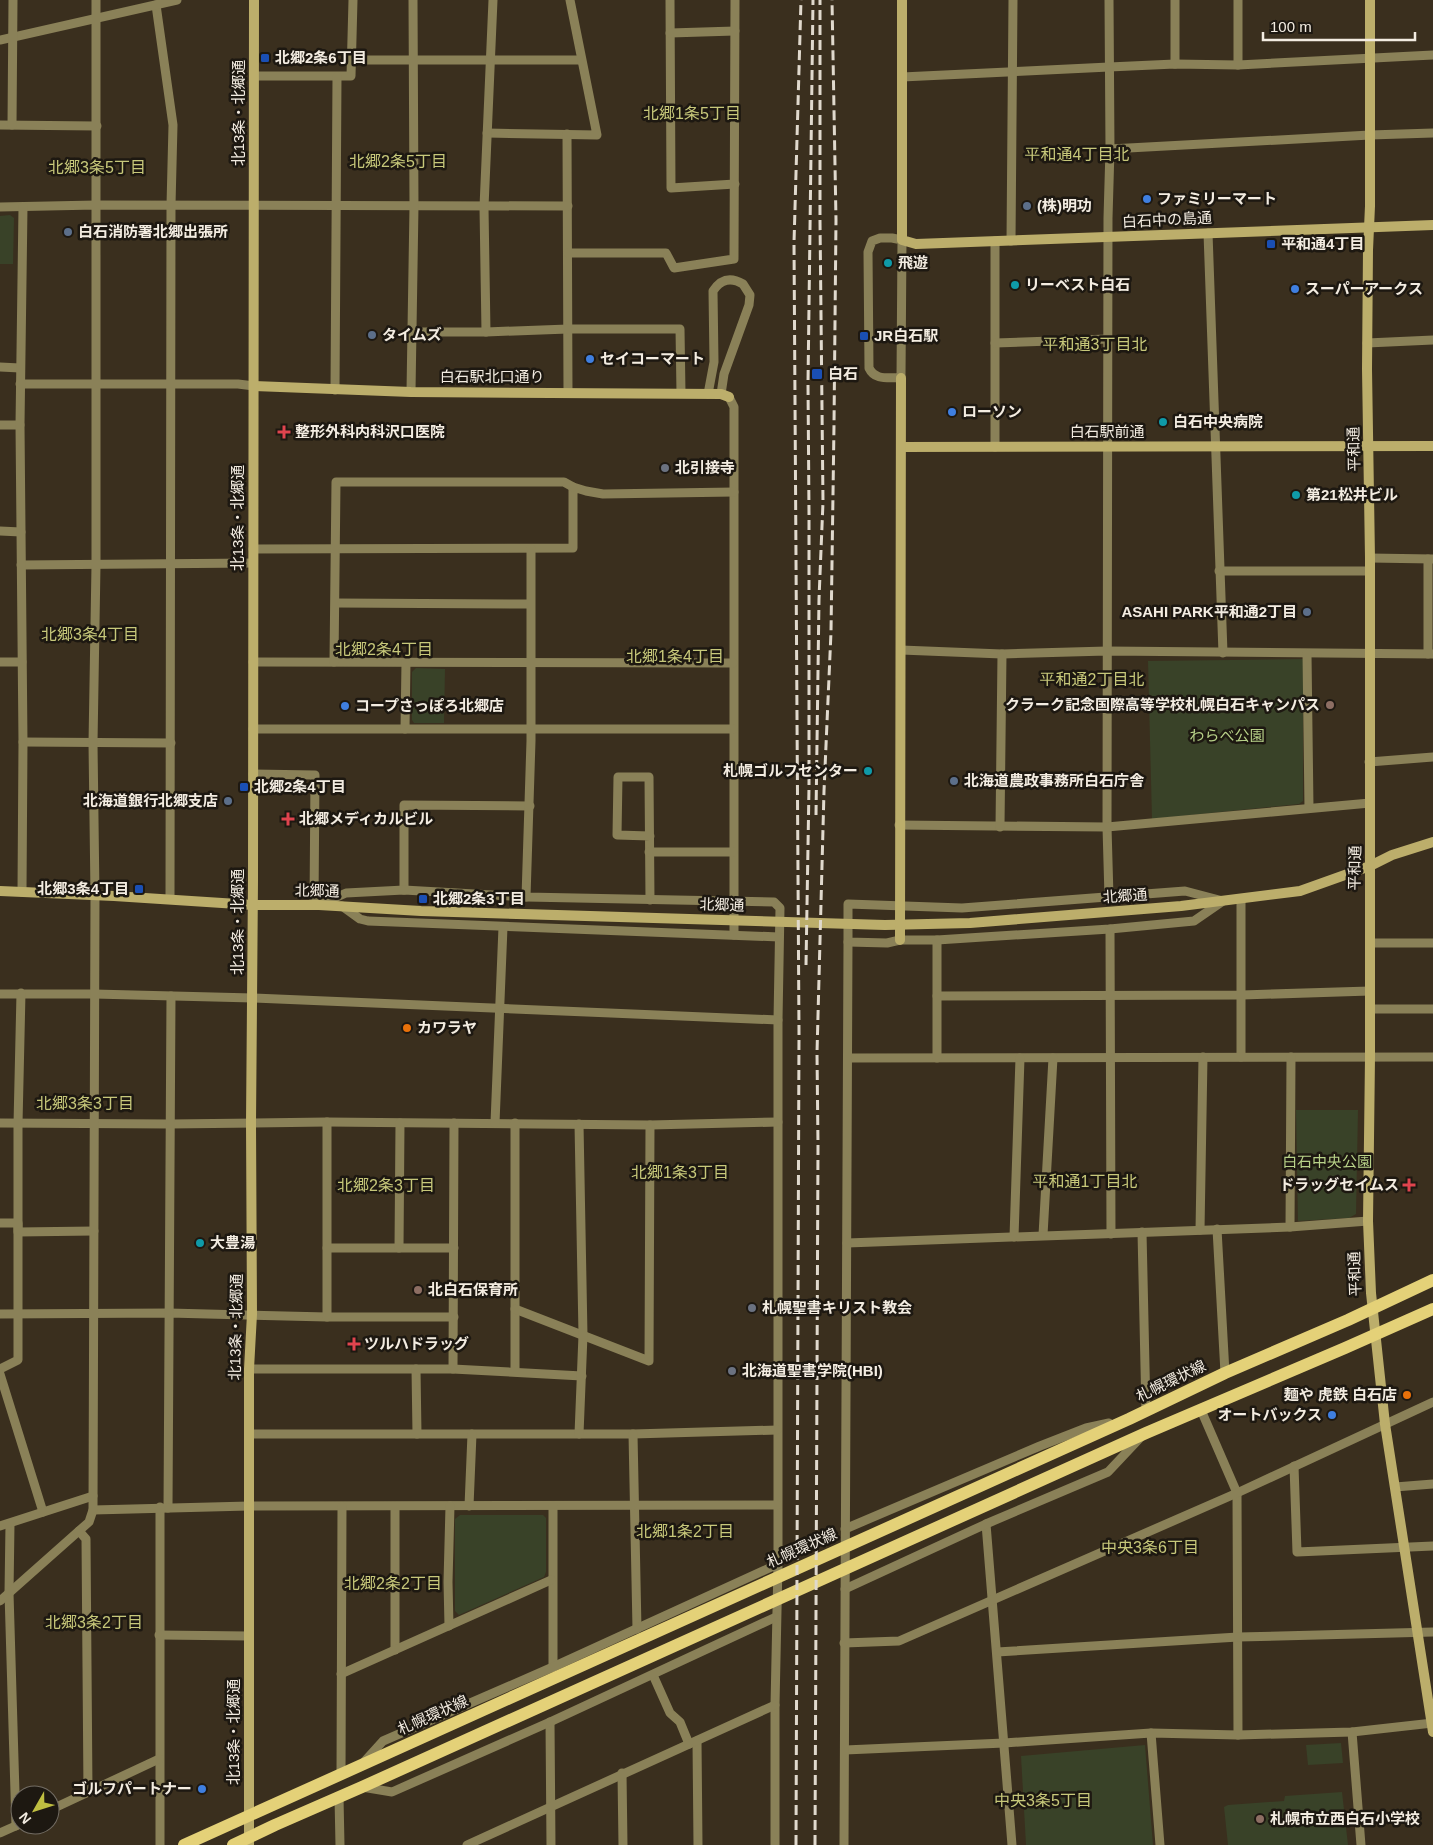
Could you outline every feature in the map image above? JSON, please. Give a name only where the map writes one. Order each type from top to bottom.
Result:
[{"type":"main road","name":"札幌環状線","points":[[184,1845],[1433,1280]]},
{"type":"main road","points":[[233,1845],[248,1841],[339,1797],[1146,1433],[1433,1309]]},
{"type":"street","points":[[12,125],[13,0]]},
{"type":"street","points":[[0,1601],[89,1522],[93,1510],[95,895],[93,743],[96,565],[96,0]]},
{"type":"street","points":[[0,40],[177,0]]},
{"type":"street","name":"北13条・北郷通","points":[[248,1841],[249,1369],[252,1314],[254,0]]},
{"type":"street","points":[[254,76],[351,76],[353,0]]},
{"type":"street","points":[[411,392],[414,206],[413,0]]},
{"type":"street","points":[[486,332],[484,207],[493,0]]},
{"type":"street","points":[[487,133],[597,135],[570,0]]},
{"type":"street","points":[[670,0],[671,188],[735,184]]},
{"type":"street","points":[[568,253],[666,254],[674,268],[734,259],[735,0]]},
{"type":"street","points":[[900,940],[902,0]]},
{"type":"street","points":[[1011,240],[1013,0]]},
{"type":"street","points":[[1109,0],[1107,651],[1109,897]]},
{"type":"street","points":[[1175,0],[1175,64]]},
{"type":"street","points":[[1238,0],[1238,65]]},
{"type":"street","name":"平和通","points":[[1370,0],[1370,227],[1367,342],[1370,558],[1370,1057],[1368,1221],[1374,1335],[1385,1424],[1433,1726]]},
{"type":"street","points":[[156,4],[172,125],[170,564],[172,743],[170,899]]},
{"type":"street","points":[[670,33],[735,31]]},
{"type":"street","points":[[902,77],[1175,64],[1238,65],[1433,56]]},
{"type":"street","points":[[352,60],[581,60]]},
{"type":"street","points":[[335,390],[337,77]]},
{"type":"street","points":[[0,125],[97,126]]},
{"type":"street","points":[[1110,150],[1433,133]]},
{"type":"street","points":[[567,134],[568,392]]},
{"type":"street","points":[[0,207],[96,204],[568,206]]},
{"type":"street","points":[[22,892],[23,742],[20,368],[23,207]]},
{"type":"street","name":"白石中の島通","points":[[902,240],[916,244],[1433,225]]},
{"type":"street","points":[[1208,233],[1223,653]]},
{"type":"street","points":[[901,378],[876,376],[870,368],[868,252],[869,246],[876,239],[892,238],[902,240]]},
{"type":"street","points":[[995,241],[995,447]]},
{"type":"street","points":[[708,394],[714,362],[714,291],[723,281],[730,279],[743,284],[750,295],[749,305],[724,374],[725,395],[734,407],[734,934]]},
{"type":"street","points":[[412,332],[680,329],[681,393]]},
{"type":"street","points":[[995,343],[1108,339]]},
{"type":"street","points":[[1367,342],[1433,340]]},
{"type":"street","points":[[0,367],[20,368]]},
{"type":"street","points":[[20,384],[238,384],[254,386]]},
{"type":"street","name":"白石駅北口通り","points":[[254,386],[411,392],[681,393],[725,395]]},
{"type":"street","points":[[0,425],[20,425]]},
{"type":"street","name":"白石駅前通","points":[[901,447],[1433,446]]},
{"type":"street","points":[[334,662],[336,482],[564,482],[586,492],[603,494],[734,492]]},
{"type":"street","points":[[253,549],[573,548],[573,486]]},
{"type":"street","points":[[0,531],[21,532]]},
{"type":"street","points":[[526,897],[530,806],[531,549]]},
{"type":"street","points":[[901,650],[1002,654],[1107,651],[1430,654],[1431,559],[1370,558]]},
{"type":"street","points":[[21,565],[253,563]]},
{"type":"street","points":[[1219,571],[1369,571]]},
{"type":"street","points":[[336,603],[530,604]]},
{"type":"street","points":[[1000,826],[1002,654]]},
{"type":"street","points":[[1307,654],[1309,808]]},
{"type":"street","points":[[0,662],[22,662]]},
{"type":"street","points":[[252,662],[734,663]]},
{"type":"street","points":[[404,729],[406,662]]},
{"type":"street","points":[[253,729],[733,729]]},
{"type":"street","points":[[23,742],[172,743]]},
{"type":"street","points":[[1369,762],[1433,757]]},
{"type":"street","points":[[253,774],[315,775],[316,905],[346,893],[404,890],[526,897],[774,902],[780,908],[778,1020],[778,1564],[775,1845]]},
{"type":"street","points":[[650,836],[617,835],[618,777],[649,777],[650,836],[649,852],[650,900]]},
{"type":"street","points":[[899,825],[1107,827],[1370,803]]},
{"type":"street","points":[[404,890],[404,805],[530,806]]},
{"type":"street","name":"北郷通","points":[[0,892],[95,895],[253,905],[316,905],[421,911],[885,925],[970,923],[1180,906],[1300,891],[1370,866],[1392,855],[1433,842]]},
{"type":"street","points":[[649,852],[733,852]]},
{"type":"street","points":[[844,1845],[848,904],[962,908],[1186,891],[1223,901]]},
{"type":"street","points":[[1241,899],[1241,1057]]},
{"type":"street","points":[[848,942],[887,943],[900,940],[937,940],[1110,929],[1194,920],[1223,901]]},
{"type":"street","points":[[342,906],[360,920],[368,921],[779,937]]},
{"type":"street","points":[[495,1123],[502,927]]},
{"type":"street","points":[[1110,929],[1111,1234]]},
{"type":"street","points":[[937,940],[937,1058]]},
{"type":"street","points":[[1370,943],[1433,943]]},
{"type":"street","points":[[937,996],[1242,994],[1370,991]]},
{"type":"street","points":[[0,1369],[18,1360],[18,1124],[21,993]]},
{"type":"street","points":[[0,994],[253,998],[778,1020]]},
{"type":"street","points":[[160,1845],[159,1635],[169,1313],[171,996]]},
{"type":"street","points":[[1370,1009],[1433,1009]]},
{"type":"street","points":[[1200,1230],[1203,1057]]},
{"type":"street","points":[[1290,1227],[1291,1057]]},
{"type":"street","points":[[848,1058],[1433,1057]]},
{"type":"street","points":[[1014,1237],[1020,1058]]},
{"type":"street","points":[[1043,1236],[1052,1058]]},
{"type":"street","points":[[327,1122],[327,1317]]},
{"type":"street","points":[[0,1124],[400,1122],[650,1125],[778,1122]]},
{"type":"street","points":[[399,1248],[400,1122]]},
{"type":"street","points":[[453,1369],[454,1123]]},
{"type":"street","points":[[515,1123],[515,1371]]},
{"type":"street","points":[[579,1124],[583,1335],[579,1434]]},
{"type":"street","points":[[516,1309],[650,1361],[650,1125]]},
{"type":"street","points":[[846,1243],[1290,1227],[1368,1221]]},
{"type":"street","points":[[0,1223],[18,1223],[18,1232]]},
{"type":"street","points":[[1217,1229],[1224,1373]]},
{"type":"street","points":[[18,1232],[94,1231]]},
{"type":"street","points":[[1142,1232],[1146,1411]]},
{"type":"street","points":[[327,1248],[454,1248]]},
{"type":"street","points":[[0,1314],[94,1315],[169,1313],[327,1317],[454,1317]]},
{"type":"street","points":[[249,1369],[453,1369],[582,1376]]},
{"type":"street","points":[[416,1369],[417,1434]]},
{"type":"street","points":[[0,1374],[43,1512]]},
{"type":"street","points":[[844,1643],[899,1641],[1236,1493],[1433,1402]]},
{"type":"street","points":[[1201,1410],[1236,1493],[1238,1735]]},
{"type":"street","points":[[845,1529],[1086,1428],[1128,1419]]},
{"type":"street","points":[[249,1434],[633,1434],[777,1430]]},
{"type":"street","points":[[845,1589],[986,1524],[1108,1472],[1146,1433]]},
{"type":"street","points":[[469,1506],[472,1434]]},
{"type":"street","points":[[633,1434],[637,1630]]},
{"type":"street","points":[[1294,1466],[1297,1552],[1433,1546]]},
{"type":"street","points":[[1395,1487],[1433,1484]]},
{"type":"street","points":[[0,1526],[93,1496]]},
{"type":"street","points":[[93,1510],[248,1506],[777,1505]]},
{"type":"street","points":[[449,1626],[450,1506]]},
{"type":"street","points":[[553,1506],[553,1668]]},
{"type":"street","points":[[341,1774],[342,1507]]},
{"type":"street","points":[[395,1507],[395,1650]]},
{"type":"street","points":[[10,1524],[8,1593],[16,1785]]},
{"type":"street","points":[[986,1524],[1012,1845]]},
{"type":"street","points":[[79,1531],[86,1540],[88,1792]]},
{"type":"street","points":[[360,1766],[383,1741],[553,1668],[778,1564]]},
{"type":"street","points":[[342,1674],[552,1580]]},
{"type":"street","points":[[362,1787],[392,1792],[550,1722],[776,1617]]},
{"type":"street","points":[[997,1652],[1238,1637],[1433,1632]]},
{"type":"street","points":[[159,1635],[249,1636]]},
{"type":"street","points":[[653,1675],[670,1713],[680,1722],[693,1742],[698,1845]]},
{"type":"street","points":[[467,1845],[481,1842],[622,1773],[775,1705]]},
{"type":"street","points":[[550,1722],[551,1845]]},
{"type":"street","points":[[845,1750],[1004,1743],[1151,1733],[1238,1735],[1352,1732],[1433,1726]]},
{"type":"street","points":[[1352,1732],[1361,1845]]},
{"type":"street","points":[[1151,1733],[1160,1845]]},
{"type":"street","points":[[60,1805],[159,1759]]},
{"type":"street","points":[[622,1773],[623,1845]]},
{"type":"street","points":[[339,1797],[340,1845]]},
{"type":"green space","points":[[10,215],[14,218],[13,264],[0,264],[0,216]]},
{"type":"green space","name":"わらべ公園","points":[[1303,659],[1303,801],[1299,804],[1152,819],[1148,661]]},
{"type":"green space","points":[[416,668],[445,669],[444,723],[414,723],[412,720],[412,672]]},
{"type":"green space","name":"白石中央公園","points":[[1296,1110],[1358,1110],[1356,1214],[1349,1218],[1298,1221]]},
{"type":"green space","points":[[460,1515],[543,1515],[546,1518],[546,1572],[544,1577],[459,1615],[455,1611],[455,1519]]},
{"type":"green space","points":[[1341,1743],[1343,1763],[1308,1765],[1306,1745]]},
{"type":"green space","points":[[1145,1745],[1153,1845],[1026,1845],[1021,1756]]},
{"type":"green space","points":[[1342,1792],[1348,1845],[1228,1845],[1224,1807],[1228,1805],[1284,1801],[1285,1796]]},
{"type":"railway","points":[[796,1845],[799,1033],[794,243],[801,0]]},
{"type":"railway","points":[[806,965],[809,787],[808,383],[813,0]]},
{"type":"railway","points":[[816,815],[819,599],[823,502],[820,0]]},
{"type":"railway","points":[[815,1845],[817,1053],[824,791],[831,632],[836,220],[832,0]]},
{"type":"place","name":"北郷2条6丁目","points":[[265,58]]},
{"type":"place","name":"ファミリーマート","points":[[1147,199]]},
{"type":"place","name":"(株)明功","points":[[1027,206]]},
{"type":"place","name":"白石消防署北郷出張所","points":[[68,232]]},
{"type":"place","name":"平和通4丁目","points":[[1271,244]]},
{"type":"place","name":"飛遊","points":[[888,263]]},
{"type":"place","name":"リーベスト白石","points":[[1015,285]]},
{"type":"place","name":"スーパーアークス","points":[[1295,289]]},
{"type":"place","name":"タイムズ","points":[[372,335]]},
{"type":"place","name":"JR白石駅","points":[[864,336]]},
{"type":"place","name":"セイコーマート","points":[[590,359]]},
{"type":"place","name":"白石","points":[[817,374]]},
{"type":"place","name":"ローソン","points":[[952,412]]},
{"type":"place","name":"白石中央病院","points":[[1163,422]]},
{"type":"place","name":"整形外科内科沢口医院","points":[[284,432]]},
{"type":"place","name":"北引接寺","points":[[665,468]]},
{"type":"place","name":"第21松井ビル","points":[[1296,495]]},
{"type":"place","name":"ASAHI PARK平和通2丁目","points":[[1307,612]]},
{"type":"place","name":"クラーク記念国際高等学校札幌白石キャンパス","points":[[1330,705]]},
{"type":"place","name":"コープさっぽろ北郷店","points":[[345,706]]},
{"type":"place","name":"札幌ゴルフセンター","points":[[868,771]]},
{"type":"place","name":"北海道農政事務所白石庁舎","points":[[954,781]]},
{"type":"place","name":"北郷2条4丁目","points":[[244,787]]},
{"type":"place","name":"北海道銀行北郷支店","points":[[228,801]]},
{"type":"place","name":"北郷メディカルビル","points":[[288,819]]},
{"type":"place","name":"北郷3条4丁目","points":[[139,889]]},
{"type":"place","name":"北郷2条3丁目","points":[[423,899]]},
{"type":"place","name":"カワラヤ","points":[[407,1028]]},
{"type":"place","name":"ドラッグセイムス","points":[[1409,1185]]},
{"type":"place","name":"大豊湯","points":[[200,1243]]},
{"type":"place","name":"北白石保育所","points":[[418,1290]]},
{"type":"place","name":"札幌聖書キリスト教会","points":[[752,1308]]},
{"type":"place","name":"ツルハドラッグ","points":[[354,1344]]},
{"type":"place","name":"北海道聖書学院(HBI)","points":[[732,1371]]},
{"type":"place","name":"麺や 虎鉄 白石店","points":[[1407,1395]]},
{"type":"place","name":"オートバックス","points":[[1332,1415]]},
{"type":"place","name":"ゴルフパートナー","points":[[202,1789]]},
{"type":"place","name":"札幌市立西白石小学校","points":[[1260,1819]]},
{"type":"district","name":"北郷1条5丁目","points":[[692,113]]},
{"type":"district","name":"平和通4丁目北","points":[[1077,154]]},
{"type":"district","name":"北郷2条5丁目","points":[[398,161]]},
{"type":"district","name":"北郷3条5丁目","points":[[97,167]]},
{"type":"district","name":"平和通3丁目北","points":[[1095,344]]},
{"type":"district","name":"北郷3条4丁目","points":[[90,634]]},
{"type":"district","name":"北郷2条4丁目","points":[[384,649]]},
{"type":"district","name":"北郷1条4丁目","points":[[675,656]]},
{"type":"district","name":"平和通2丁目北","points":[[1092,679]]},
{"type":"district","name":"北郷3条3丁目","points":[[85,1103]]},
{"type":"district","name":"北郷1条3丁目","points":[[680,1172]]},
{"type":"district","name":"平和通1丁目北","points":[[1085,1181]]},
{"type":"district","name":"北郷2条3丁目","points":[[386,1185]]},
{"type":"district","name":"北郷1条2丁目","points":[[685,1531]]},
{"type":"district","name":"中央3条6丁目","points":[[1150,1547]]},
{"type":"district","name":"北郷2条2丁目","points":[[393,1583]]},
{"type":"district","name":"北郷3条2丁目","points":[[94,1622]]},
{"type":"district","name":"中央3条5丁目","points":[[1043,1800]]}]
